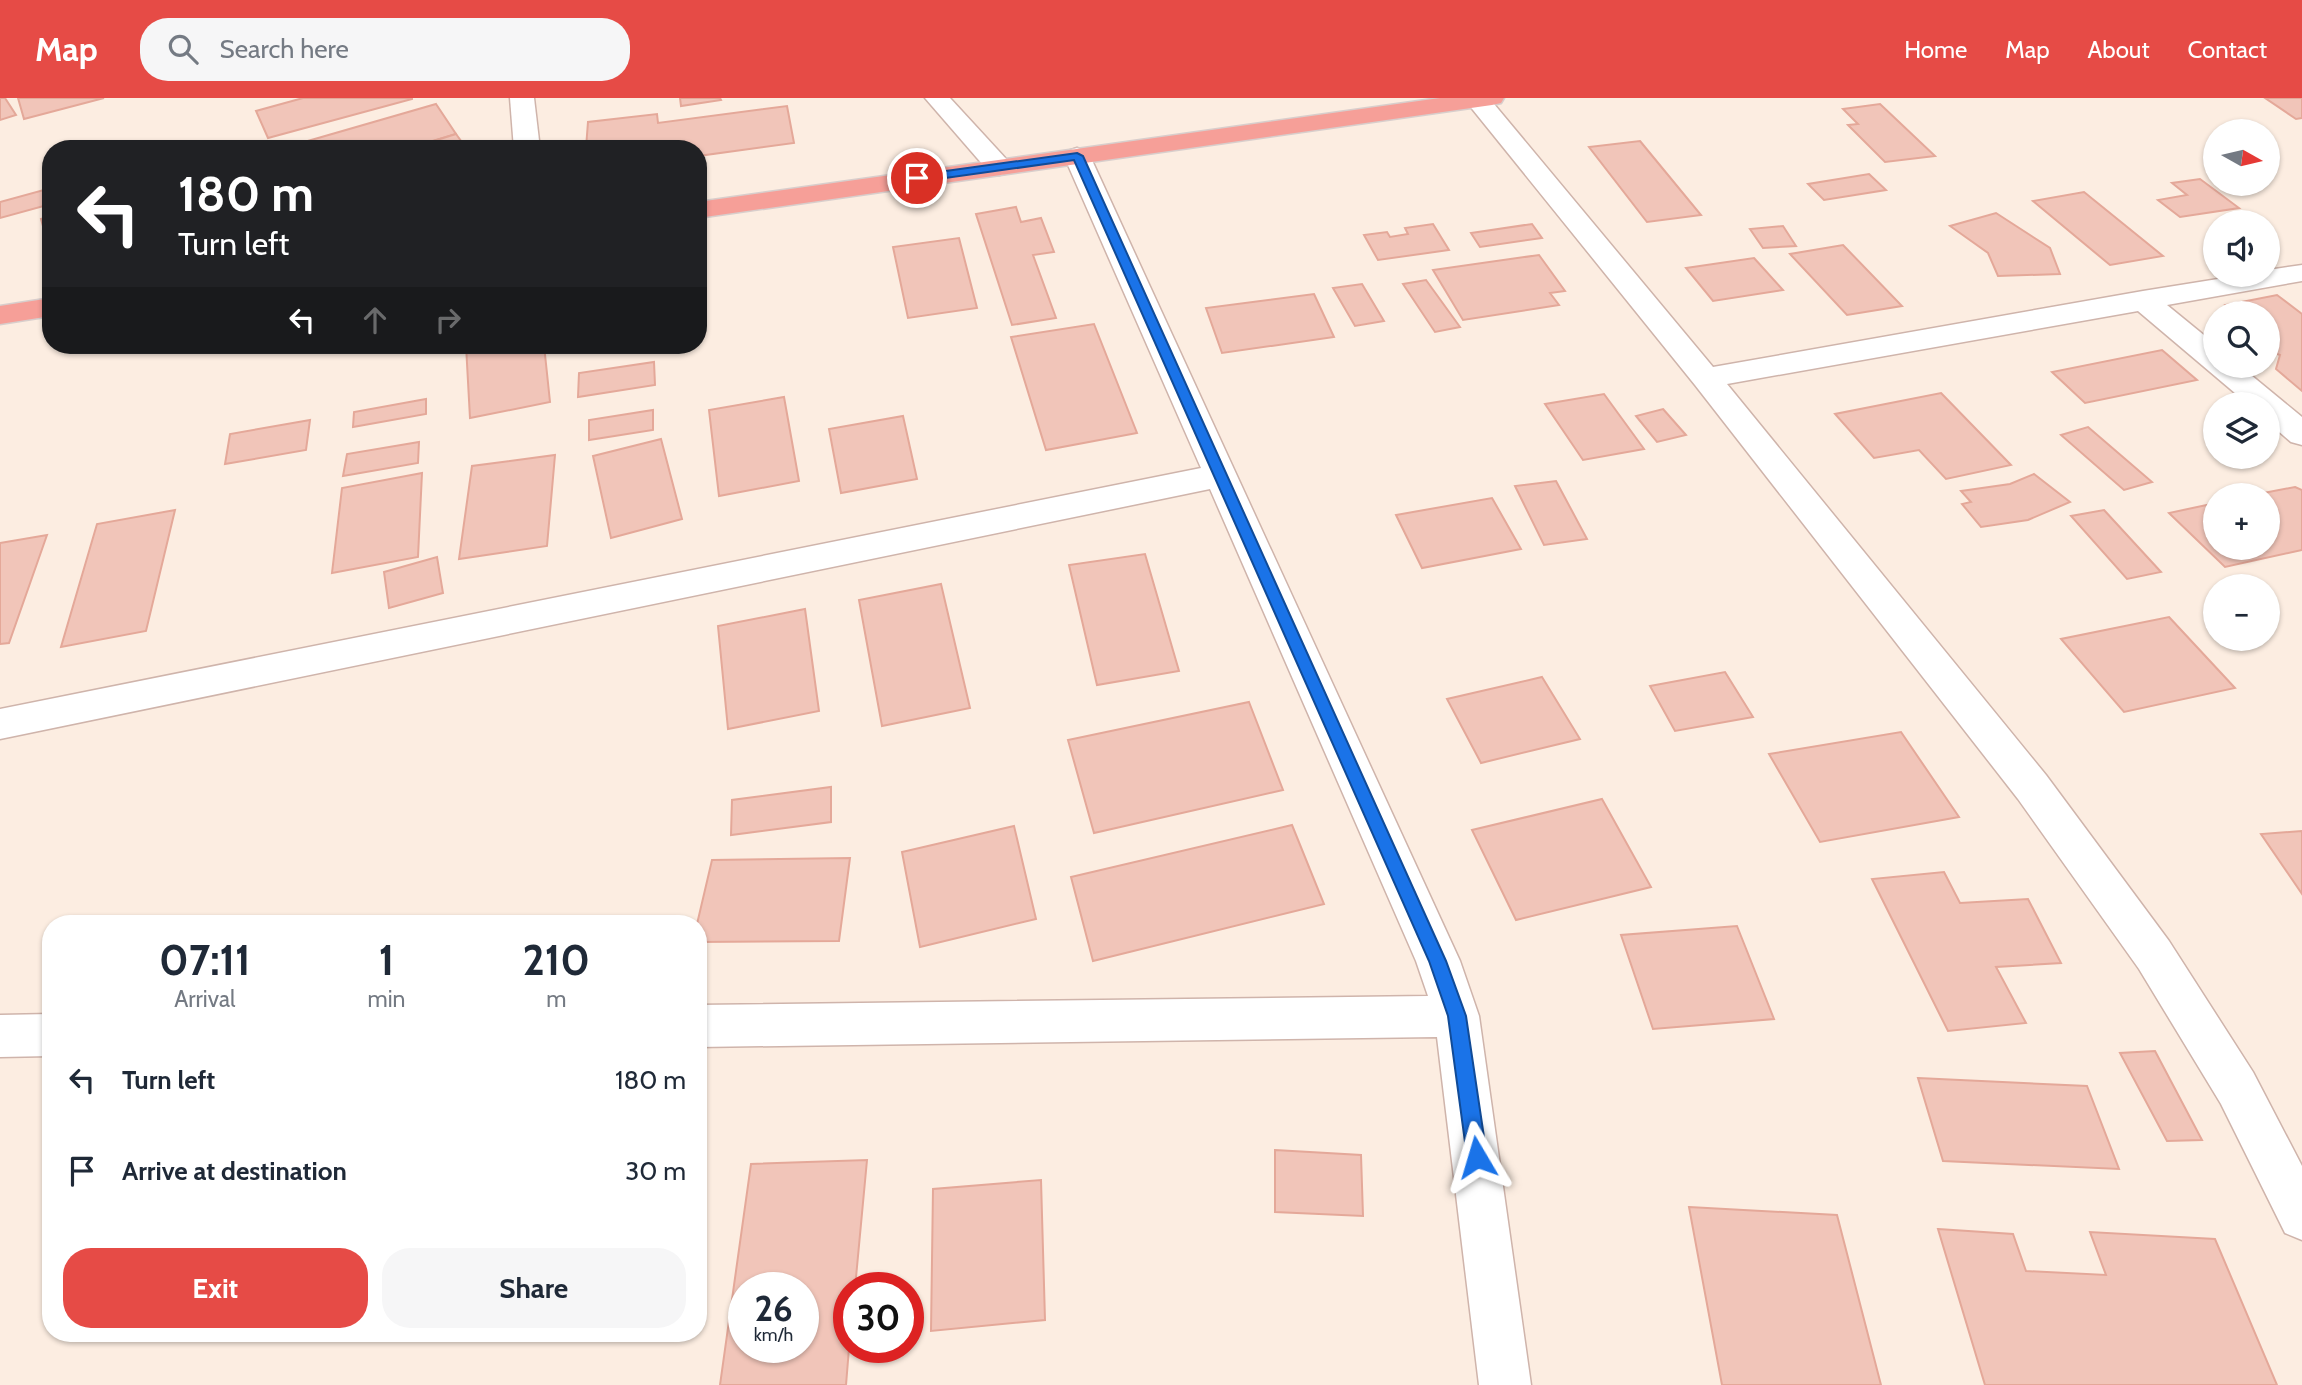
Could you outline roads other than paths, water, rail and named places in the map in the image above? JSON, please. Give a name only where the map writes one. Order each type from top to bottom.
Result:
[{"type":"highway","points":[[707,209],[1485,99]]},
{"type":"highway","points":[[0,314],[42,308]]},
{"type":"street","points":[[522,98],[526,140]]},
{"type":"street","points":[[937,98],[999,167]]},
{"type":"street","points":[[1485,99],[2032,787],[2154,955],[2237,1088],[2302,1216]]},
{"type":"street","points":[[1077,156],[1437,961],[1457,1016],[1505,1385]]},
{"type":"street","points":[[1706,378],[2302,273]]},
{"type":"street","points":[[2143,300],[2203,350]]},
{"type":"street","points":[[2235,378],[2252,392]]},
{"type":"street","points":[[2280,415],[2302,433]]},
{"type":"street","points":[[0,724],[1219,476]]},
{"type":"street","points":[[707,1026],[1457,1016]]},
{"type":"street","points":[[0,1036],[42,1035]]}]
